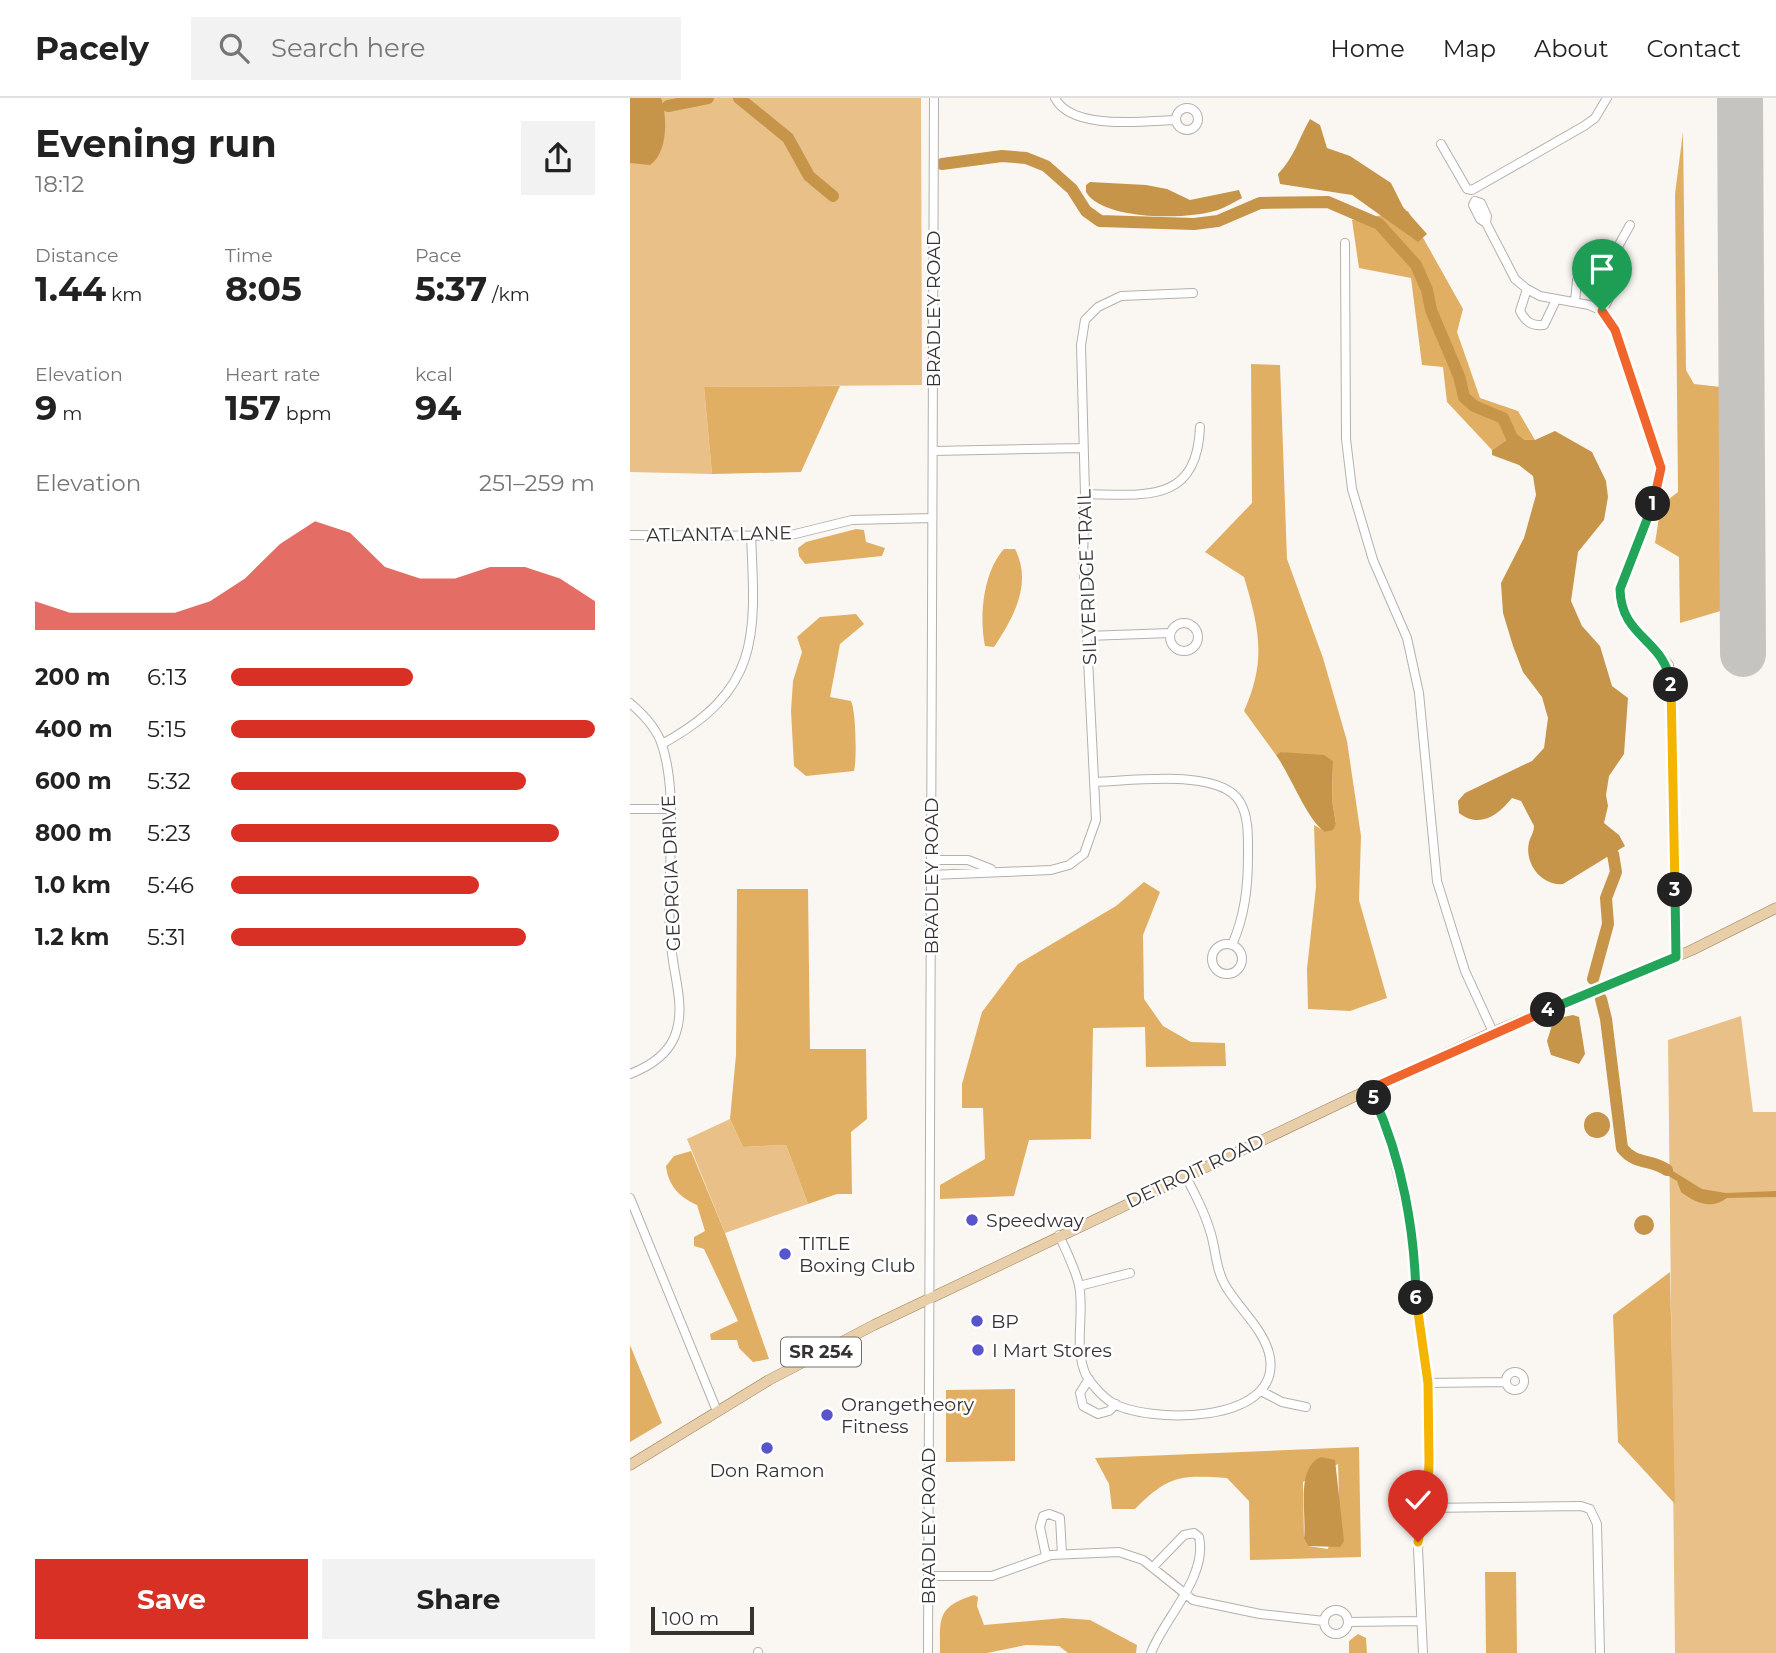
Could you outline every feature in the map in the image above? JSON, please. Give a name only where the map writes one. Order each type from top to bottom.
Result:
[{"type":"main road","name":"DETROIT ROAD","points":[[630,1465],[802,1362],[928,1298],[1493,1032],[1676,957],[1776,908]]},
{"type":"street","name":"BRADLEY ROAD","points":[[928,1653],[934,98]]},
{"type":"street","points":[[1055,98],[1060,107],[1079,118],[1176,120]]},
{"type":"street","points":[[1441,144],[1467,189],[1472,190],[1584,126],[1594,118],[1607,98]]},
{"type":"street","points":[[1486,223],[1515,279],[1527,289],[1556,300],[1575,302],[1602,311],[1615,330],[1661,468],[1652,506],[1620,589],[1620,603],[1632,627],[1669,665],[1676,957]]},
{"type":"street","points":[[1604,272],[1630,225]]},
{"type":"street","points":[[1345,243],[1346,439],[1352,489],[1373,560],[1407,638],[1419,693],[1437,881],[1465,971],[1493,1032]]},
{"type":"street","points":[[1575,302],[1577,280],[1584,271],[1604,272],[1611,275],[1615,287],[1602,311]]},
{"type":"street","points":[[1527,289],[1520,311],[1526,321],[1534,326],[1544,325],[1556,300]]},
{"type":"street","name":"SILVERIDGE TRAIL","points":[[931,875],[973,875],[994,870],[1051,870],[1069,865],[1084,854],[1097,820],[1083,558],[1085,494],[1081,345],[1085,320],[1098,307],[1121,296],[1194,293]]},
{"type":"street","points":[[1085,494],[1141,495],[1172,488],[1188,473],[1197,456],[1199,427]]},
{"type":"street","points":[[933,451],[1082,448]]},
{"type":"street","name":"ATLANTA LANE","points":[[630,535],[787,536],[852,520],[932,518]]},
{"type":"street","points":[[662,744],[691,728],[716,707],[740,675],[751,642],[753,618],[751,536]]},
{"type":"street","points":[[1087,636],[1170,633]]},
{"type":"street","name":"GEORGIA DRIVE","points":[[630,703],[643,715],[662,744],[669,809],[668,905],[680,1016],[674,1038],[662,1056],[630,1074]]},
{"type":"street","points":[[1096,782],[1168,779],[1215,782],[1231,791],[1240,802],[1248,836],[1248,886],[1240,927],[1232,945]]},
{"type":"street","points":[[630,809],[669,809]]},
{"type":"street","name":"SILVERIDGE TRAIL","points":[[931,860],[968,860],[994,870]]},
{"type":"street","points":[[1370,1089],[1387,1129],[1413,1237],[1416,1312],[1428,1383],[1429,1478],[1418,1549],[1423,1653]]},
{"type":"street","points":[[1059,1235],[1079,1286],[1080,1353],[1089,1379],[1116,1404],[1172,1415],[1238,1407],[1254,1399],[1261,1391],[1267,1378],[1270,1359],[1263,1340],[1224,1284],[1207,1220],[1185,1175]]},
{"type":"street","points":[[630,1198],[717,1411]]},
{"type":"street","points":[[1079,1286],[1130,1273]]},
{"type":"street","points":[[1089,1379],[1080,1393],[1083,1406],[1097,1414],[1109,1411],[1116,1404]]},
{"type":"street","points":[[1428,1383],[1506,1382]]},
{"type":"street","points":[[1261,1391],[1289,1405],[1306,1407]]},
{"type":"street","points":[[1425,1508],[1581,1506],[1590,1509],[1597,1524],[1600,1653]]},
{"type":"street","points":[[1045,1556],[1040,1523],[1043,1516],[1049,1514],[1059,1518],[1062,1554]]},
{"type":"street","points":[[1151,1653],[1162,1629],[1185,1596],[1200,1543],[1196,1534],[1184,1535],[1153,1567]]},
{"type":"street","points":[[928,1576],[992,1576],[1045,1556],[1126,1553],[1153,1567],[1185,1596],[1260,1614],[1324,1621]]},
{"type":"street","points":[[1336,1610],[1345,1615],[1348,1622],[1342,1632],[1334,1633],[1327,1629],[1324,1621],[1329,1612],[1336,1610]]},
{"type":"street","points":[[1348,1622],[1420,1621]]},
{"type":"shaded area","points":[[630,98],[921,98],[922,385],[704,387],[712,474],[630,472]]},
{"type":"shaded area","points":[[630,98],[661,98],[665,133],[661,151],[650,165],[630,163]]},
{"type":"shaded area","points":[[1310,119],[1320,125],[1327,148],[1350,156],[1391,183],[1403,207],[1427,234],[1418,242],[1352,195],[1280,184],[1278,174],[1292,155]]},
{"type":"shaded area","points":[[1683,132],[1686,370],[1694,384],[1721,387],[1724,610],[1680,623],[1679,557],[1655,543],[1661,505],[1678,492],[1675,194]]},
{"type":"shaded area","points":[[1090,182],[1146,185],[1167,189],[1190,200],[1239,190],[1242,198],[1221,209],[1205,213],[1147,216],[1095,202],[1086,192],[1086,185]]},
{"type":"shaded area","points":[[1408,211],[1463,309],[1457,332],[1480,398],[1518,411],[1535,440],[1508,439],[1492,450],[1447,402],[1443,367],[1422,365],[1411,278],[1359,268],[1352,220]]},
{"type":"shaded area","points":[[1251,364],[1280,365],[1287,559],[1323,658],[1347,741],[1361,836],[1359,900],[1387,998],[1350,1011],[1308,1009],[1307,969],[1316,887],[1314,825],[1326,832],[1336,824],[1332,800],[1333,761],[1280,752],[1276,755],[1244,711],[1256,676],[1258,660],[1254,612],[1244,577],[1205,552],[1252,503]]},
{"type":"shaded area","points":[[840,386],[801,472],[712,474],[704,387]]},
{"type":"shaded area","points":[[1555,431],[1592,452],[1606,481],[1608,497],[1604,520],[1578,552],[1571,601],[1582,626],[1600,646],[1612,686],[1628,698],[1624,754],[1609,776],[1606,795],[1608,806],[1604,823],[1619,835],[1625,846],[1563,884],[1548,881],[1536,872],[1532,865],[1528,850],[1534,826],[1521,801],[1512,798],[1495,814],[1474,820],[1459,813],[1458,801],[1465,793],[1532,761],[1544,748],[1548,718],[1542,697],[1523,672],[1513,646],[1503,613],[1501,583],[1524,538],[1536,495],[1533,476],[1519,465],[1492,455],[1492,450],[1508,439],[1535,440]]},
{"type":"shaded area","points":[[856,529],[864,530],[866,542],[885,548],[882,556],[805,564],[799,556],[798,548],[806,542]]},
{"type":"shaded area","points":[[1004,549],[1015,549],[1022,575],[1021,588],[1014,612],[1001,636],[994,647],[985,646],[982,622],[984,595],[991,570]]},
{"type":"shaded area","points":[[856,614],[864,624],[840,644],[830,697],[851,701],[856,736],[854,771],[806,776],[794,766],[791,711],[793,681],[802,652],[797,637],[820,617]]},
{"type":"shaded area","points":[[1280,752],[1324,755],[1333,761],[1332,800],[1336,824],[1333,830],[1325,832],[1312,818],[1276,755]]},
{"type":"shaded area","points":[[1144,882],[1160,892],[1143,935],[1144,999],[1163,1026],[1191,1042],[1225,1043],[1226,1066],[1146,1067],[1145,1027],[1093,1028],[1091,1139],[1029,1140],[1014,1196],[940,1199],[940,1185],[985,1159],[983,1108],[962,1108],[962,1084],[982,1012],[1018,964],[1116,906]]},
{"type":"shaded area","points":[[737,889],[808,889],[810,1049],[866,1049],[867,1119],[851,1132],[852,1194],[837,1194],[808,1204],[786,1145],[743,1147],[730,1119],[736,1055]]},
{"type":"shaded area","points":[[1573,1015],[1579,1017],[1585,1054],[1579,1064],[1551,1055],[1547,1041],[1554,1019]]},
{"type":"shaded area","points":[[1741,1016],[1753,1112],[1776,1112],[1776,1653],[1675,1653],[1668,1040]]},
{"type":"shaded area","points":[[1597,1112],[1606,1116],[1610,1125],[1606,1134],[1597,1138],[1588,1134],[1584,1125],[1588,1116]]},
{"type":"shaded area","points":[[730,1119],[743,1147],[786,1145],[808,1204],[725,1233],[687,1139]]},
{"type":"shaded area","points":[[691,1151],[725,1233],[769,1359],[753,1362],[739,1348],[737,1340],[711,1340],[710,1334],[738,1321],[704,1249],[694,1246],[694,1237],[705,1231],[697,1205],[676,1190],[667,1173],[666,1166],[674,1156]]},
{"type":"shaded area","points":[[1655,1160],[1702,1189],[1726,1193],[1776,1191],[1776,1197],[1727,1198],[1715,1204],[1704,1204],[1681,1192],[1677,1181],[1652,1166]]},
{"type":"shaded area","points":[[1644,1215],[1651,1218],[1654,1225],[1651,1232],[1644,1235],[1637,1232],[1634,1225],[1637,1218]]},
{"type":"shaded area","points":[[1670,1272],[1675,1504],[1618,1442],[1613,1315]]},
{"type":"shaded area","points":[[630,1345],[662,1423],[630,1442]]},
{"type":"shaded area","points":[[1015,1389],[1015,1461],[946,1462],[946,1390]]},
{"type":"shaded area","points":[[1359,1447],[1361,1557],[1250,1560],[1249,1501],[1227,1478],[1198,1477],[1176,1480],[1157,1489],[1135,1509],[1112,1509],[1109,1484],[1095,1458]],"holes":[[[1338,1464],[1339,1499],[1328,1549],[1308,1546],[1304,1539],[1303,1482]]]},
{"type":"shaded area","points":[[1321,1457],[1335,1460],[1344,1541],[1340,1547],[1308,1546],[1304,1539],[1305,1481],[1313,1463]]},
{"type":"shaded area","points":[[1485,1572],[1516,1572],[1517,1653],[1486,1653]]},
{"type":"shaded area","points":[[974,1595],[978,1597],[977,1606],[984,1625],[1063,1618],[1090,1620],[1137,1645],[1136,1653],[1068,1653],[1059,1646],[1026,1645],[987,1653],[940,1653],[943,1615],[953,1604]]},
{"type":"shaded area","points":[[1358,1634],[1366,1638],[1367,1653],[1349,1653],[1349,1641]]},
{"type":"waterway","points":[[668,106],[708,98]]},
{"type":"waterway","points":[[739,98],[788,138],[809,176],[833,196]]},
{"type":"waterway","points":[[942,164],[1002,156],[1026,158],[1046,166],[1072,189],[1086,211],[1100,221],[1194,224],[1218,221],[1260,203],[1328,202],[1379,224],[1416,265],[1427,290],[1431,310],[1459,376],[1464,397],[1474,406],[1503,418],[1512,438],[1525,448]]},
{"type":"waterway","points":[[1593,979],[1608,924],[1606,898],[1616,872],[1613,854],[1600,844]]},
{"type":"waterway","points":[[1601,999],[1606,1019],[1622,1148],[1638,1160],[1667,1170]]},
{"type":"runway","points":[[1740,98],[1743,654]]},
{"type":"place","name":"Speedway","points":[[972,1220]]},
{"type":"place","name":"TITLE Boxing Club","points":[[785,1254]]},
{"type":"place","name":"BP","points":[[977,1321]]},
{"type":"place","name":"I Mart Stores","points":[[978,1350]]},
{"type":"place","name":"Orangetheory Fitness","points":[[827,1415]]},
{"type":"place","name":"Don Ramon","points":[[767,1448]]},
{"type":"route","points":[[1418,1542],[1428,1490],[1429,1462],[1428,1383],[1416,1312],[1415,1248],[1387,1129],[1370,1089],[1493,1032],[1676,957],[1669,665],[1632,627],[1620,603],[1620,589],[1652,506],[1661,468],[1615,330],[1602,311]]}]
